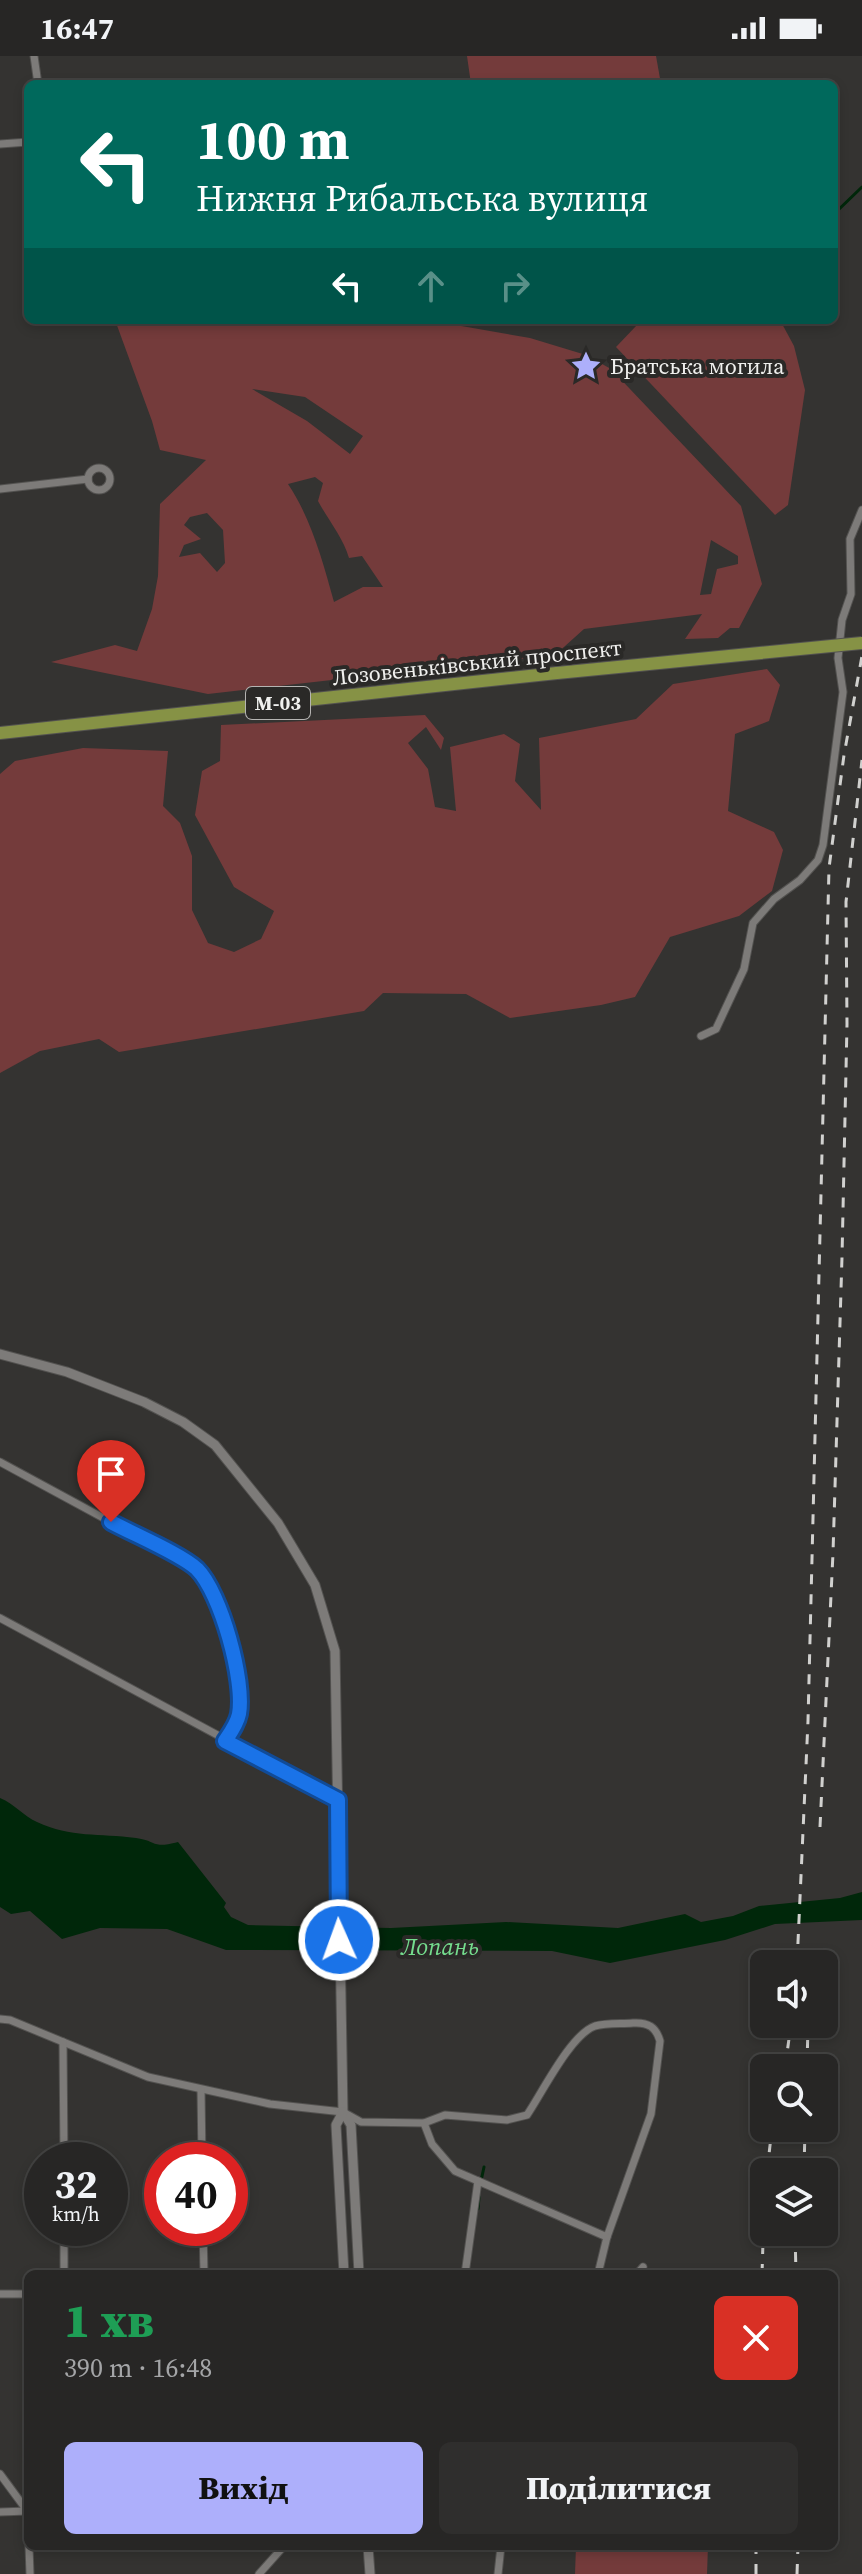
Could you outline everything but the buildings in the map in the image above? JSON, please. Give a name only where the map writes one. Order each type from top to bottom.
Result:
[{"type":"highway","name":"Лозовеньківський проспект","points":[[0,733],[862,643]]},
{"type":"street","points":[[34,56],[37,80]]},
{"type":"street","points":[[0,144],[24,142]]},
{"type":"street","points":[[0,489],[88,479]]},
{"type":"street","points":[[701,1036],[716,1029],[744,969],[753,923],[774,899],[800,880],[818,860],[823,845],[843,692],[838,658],[842,620],[851,594],[850,539],[862,510]]},
{"type":"street","points":[[0,1354],[67,1372],[144,1402],[183,1422],[215,1445],[278,1523],[315,1585],[335,1651],[343,2112],[336,2125],[344,2270]]},
{"type":"street","points":[[0,1462],[194,1567],[206,1579],[228,1629],[237,1681],[239,1712],[225,1741]]},
{"type":"street","points":[[0,1618],[338,1800]]},
{"type":"street","points":[[0,2019],[10,2020],[148,2077],[270,2104],[343,2112],[361,2122],[424,2123],[445,2115],[507,2120],[527,2115],[578,2036],[595,2026],[651,2025],[658,2032],[660,2041],[651,2114],[607,2237],[599,2270]]},
{"type":"street","points":[[63,2042],[64,2142]]},
{"type":"street","points":[[201,2090],[202,2142]]},
{"type":"street","points":[[343,2112],[351,2125],[359,2270]]},
{"type":"street","points":[[424,2123],[432,2144],[455,2171],[607,2237]]},
{"type":"street","points":[[466,2270],[480,2182]]},
{"type":"street","points":[[64,2246],[64,2270]]},
{"type":"street","points":[[203,2246],[204,2270]]},
{"type":"street","points":[[0,2294],[24,2294]]},
{"type":"street","points":[[0,2474],[24,2507]]},
{"type":"street","points":[[0,2512],[24,2512]]},
{"type":"street","points":[[29,2550],[30,2574]]},
{"type":"street","points":[[259,2574],[280,2550]]},
{"type":"street","points":[[368,2550],[370,2574]]},
{"type":"street","points":[[498,2574],[501,2550]]},
{"type":"shaded area","points":[[467,56],[656,56],[660,80],[470,80]]},
{"type":"shaded area","points":[[116,324],[450,324],[530,338],[586,355],[611,369],[741,506],[762,584],[739,628],[730,628],[718,638],[685,639],[702,614],[584,629],[555,655],[208,694],[51,662],[115,645],[137,651],[152,609],[158,576],[160,504],[206,460],[160,450]],"holes":[[[252,389],[305,397],[363,436],[350,454],[307,421]],[[315,477],[323,483],[318,501],[349,558],[362,556],[383,587],[363,587],[334,602],[310,526],[288,484]],[[207,513],[223,530],[225,563],[217,572],[200,553],[179,557],[184,545],[201,539],[184,525],[190,517]],[[711,540],[738,556],[738,564],[717,569],[711,594],[700,595]]]},
{"type":"shaded area","points":[[782,324],[794,346],[805,390],[788,505],[775,515],[616,347],[637,325]]},
{"type":"shaded area","points":[[767,669],[780,685],[769,721],[735,734],[728,811],[774,832],[783,850],[772,891],[739,916],[670,937],[635,997],[510,1018],[466,994],[383,993],[364,1011],[119,1052],[99,1039],[40,1051],[0,1073],[0,774],[15,761],[83,748],[168,751],[163,806],[180,823],[192,856],[192,910],[208,943],[234,952],[261,939],[274,911],[234,887],[195,815],[202,771],[220,761],[221,725],[425,715],[444,738],[441,750],[426,727],[408,743],[428,769],[435,807],[456,811],[450,747],[504,734],[520,744],[515,781],[541,810],[539,738],[636,719],[673,684]]},
{"type":"shaded area","points":[[576,2550],[708,2550],[707,2574],[575,2574]]},
{"type":"water","name":"Лопань","points":[[0,1798],[32,1819],[62,1831],[143,1839],[159,1845],[178,1842],[226,1903],[224,1907],[231,1917],[248,1925],[391,1928],[506,1922],[618,1928],[685,1914],[701,1922],[733,1916],[759,1906],[840,1898],[862,1892],[862,1920],[775,1924],[725,1940],[610,1963],[552,1951],[226,1950],[167,1929],[100,1928],[62,1939],[30,1911],[11,1914],[0,1907]]},
{"type":"waterway","points":[[838,210],[862,187]]},
{"type":"waterway","points":[[481,2181],[484,2167]]},
{"type":"waterway","points":[[478,2209],[479,2197]]},
{"type":"railway","points":[[798,1950],[808,1721],[829,868],[844,755],[862,656]]},
{"type":"railway","points":[[820,1827],[833,1553],[842,1257],[846,902],[862,760]]},
{"type":"railway","points":[[787,2054],[789,2038]]},
{"type":"railway","points":[[807,2054],[808,2038]]},
{"type":"railway","points":[[769,2158],[770,2142]]},
{"type":"railway","points":[[804,2158],[805,2142]]},
{"type":"railway","points":[[762,2270],[763,2246]]},
{"type":"railway","points":[[795,2246],[796,2270]]},
{"type":"railway","points":[[756,2550],[756,2574]]},
{"type":"railway","points":[[797,2574],[798,2550]]},
{"type":"place","name":"Братська могила","points":[[586,366]]},
{"type":"route","points":[[111,1522],[194,1567],[206,1579],[228,1629],[237,1681],[239,1712],[235,1726],[225,1741],[338,1800],[339,1940]]}]
